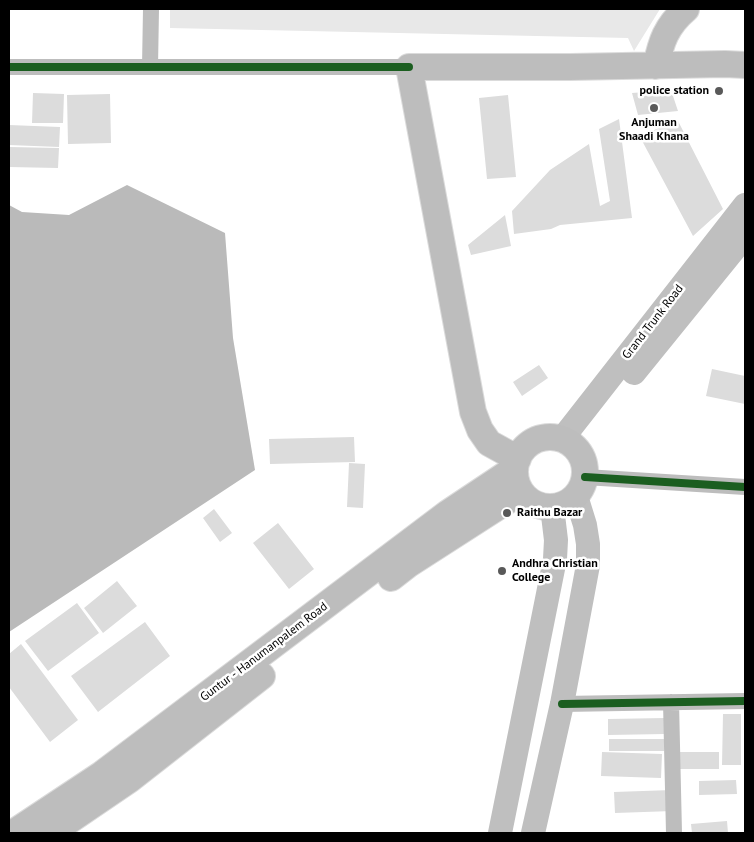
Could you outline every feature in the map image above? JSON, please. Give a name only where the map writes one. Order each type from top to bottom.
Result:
[{"type":"main road","points":[[656,66],[664,36],[673,20],[686,9]]},
{"type":"main road","points":[[581,486],[570,501],[561,506],[540,506],[529,500],[518,473],[489,443],[480,430],[473,412],[409,67],[745,64]]},
{"type":"main road","name":"Grand Trunk Road","points":[[568,443],[745,205]]},
{"type":"main road","name":"Grand Trunk Road","points":[[568,443],[742,244]]},
{"type":"main road","points":[[518,473],[524,449],[532,442],[543,438],[554,437],[568,443],[582,455],[585,466],[581,486],[588,544],[588,565],[562,704],[533,833]]},
{"type":"main road","name":"Guntur - Hanumanpalem Road","points":[[13,833],[102,774],[448,513],[518,473]]},
{"type":"main road","name":"Guntur - Hanumanpalem Road","points":[[50,833],[129,780],[409,564],[518,473]]},
{"type":"main road","points":[[500,833],[555,558],[556,540],[552,507]]},
{"type":"street","points":[[150,67],[151,9]]},
{"type":"street","points":[[9,67],[409,67]]},
{"type":"street","points":[[581,486],[745,487]]},
{"type":"street","points":[[562,704],[745,701]]},
{"type":"street","points":[[671,702],[674,833]]},
{"type":"shaded area","points":[[170,9],[660,9],[634,51],[628,38],[170,28]]},
{"type":"shaded area","points":[[127,185],[225,233],[233,338],[255,470],[9,632],[9,205],[22,212],[69,215]]},
{"type":"building","points":[[671,90],[678,111],[638,115],[632,93]]},
{"type":"building","points":[[33,93],[64,94],[63,123],[32,123]]},
{"type":"building","points":[[110,94],[111,143],[68,144],[67,95]]},
{"type":"building","points":[[508,95],[516,177],[487,179],[479,98]]},
{"type":"building","points":[[619,119],[632,218],[560,225],[551,229],[514,234],[512,211],[550,170],[589,144],[600,206],[610,201],[599,129]]},
{"type":"building","points":[[677,119],[723,209],[693,236],[640,137]]},
{"type":"building","points":[[9,125],[60,127],[59,147],[9,145]]},
{"type":"building","points":[[9,147],[59,148],[58,168],[9,167]]},
{"type":"building","points":[[505,215],[511,246],[471,255],[468,245]]},
{"type":"building","points":[[539,365],[548,378],[522,396],[513,382]]},
{"type":"building","points":[[712,369],[745,376],[745,404],[706,396]]},
{"type":"building","points":[[354,437],[355,462],[270,464],[269,439]]},
{"type":"building","points":[[349,463],[365,464],[363,508],[347,507]]},
{"type":"building","points":[[214,509],[232,533],[220,542],[203,518]]},
{"type":"building","points":[[278,523],[314,569],[289,589],[253,543]]},
{"type":"building","points":[[117,581],[137,606],[103,633],[84,608]]},
{"type":"building","points":[[77,603],[99,633],[48,671],[25,641]]},
{"type":"building","points":[[145,622],[170,656],[98,712],[71,676]]},
{"type":"building","points":[[21,644],[78,720],[50,742],[9,687],[9,654]]},
{"type":"building","points":[[723,714],[741,714],[741,765],[722,765]]},
{"type":"building","points":[[665,718],[665,734],[608,735],[608,719]]},
{"type":"building","points":[[609,739],[664,739],[664,751],[609,751]]},
{"type":"building","points":[[602,752],[662,754],[661,778],[601,776]]},
{"type":"building","points":[[679,752],[719,752],[719,769],[679,769]]},
{"type":"building","points":[[736,780],[737,794],[699,795],[699,781]]},
{"type":"building","points":[[672,790],[673,811],[615,813],[614,792]]},
{"type":"building","points":[[727,821],[728,833],[692,833],[691,824]]},
{"type":"cycle path","points":[[9,67],[409,67]]},
{"type":"cycle path","points":[[585,477],[745,487]]},
{"type":"cycle path","points":[[562,704],[745,701]]},
{"type":"place","name":"police station","points":[[719,91]]},
{"type":"place","name":"Anjuman Shaadi Khana","points":[[654,108]]},
{"type":"place","name":"Raithu Bazar","points":[[507,513]]},
{"type":"place","name":"Andhra Christian College","points":[[502,571]]}]
